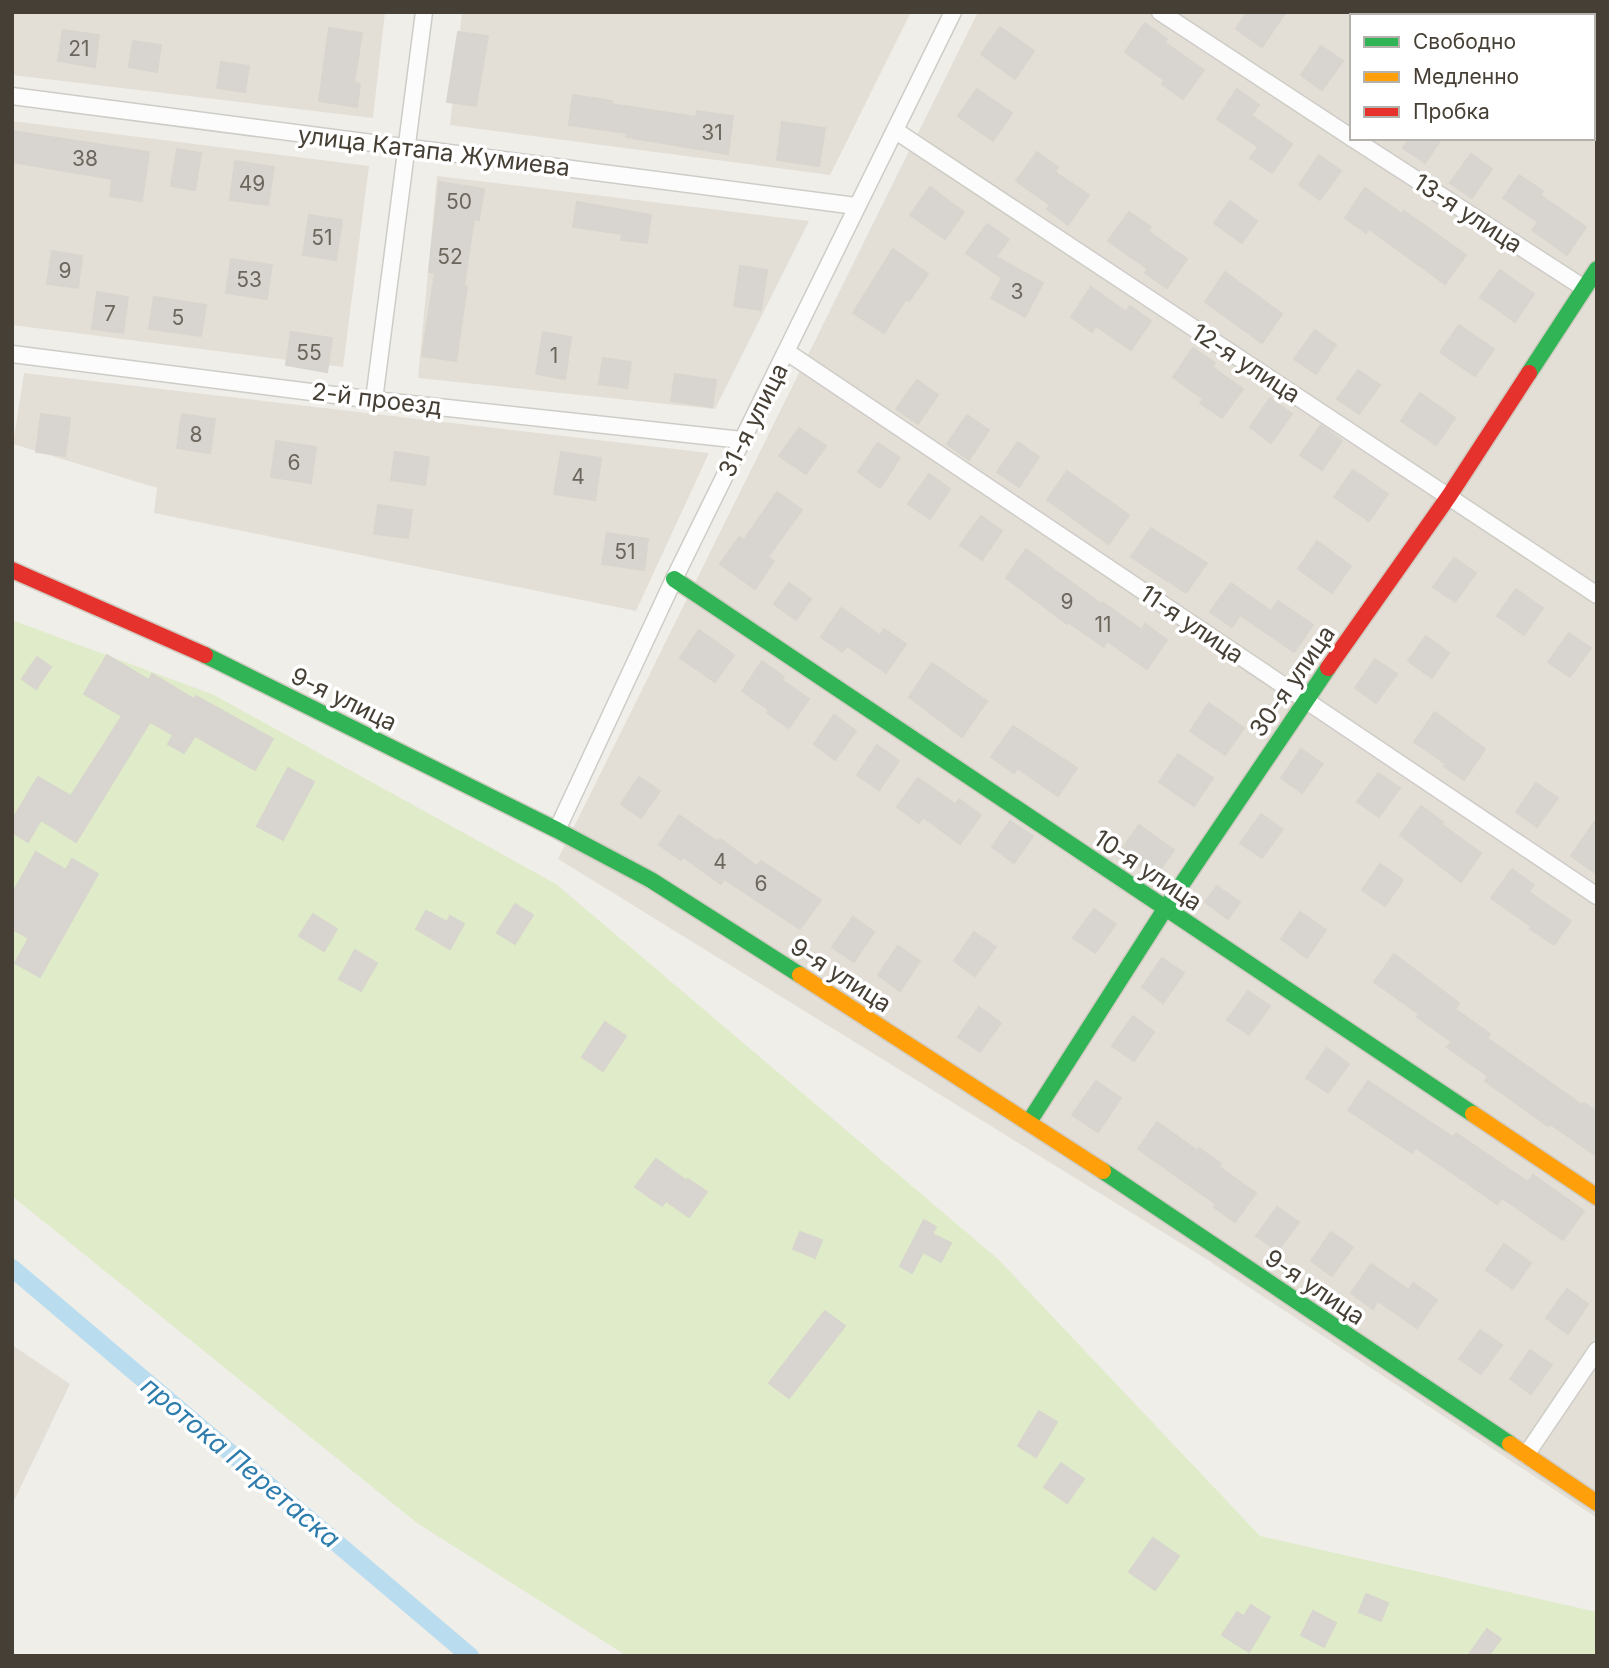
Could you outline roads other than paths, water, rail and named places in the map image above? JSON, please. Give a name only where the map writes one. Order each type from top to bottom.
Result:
[{"type":"street","points":[[374,400],[424,12]]},
{"type":"street","name":"31-я улица","points":[[557,830],[674,579],[953,12]]},
{"type":"street","name":"13-я улица","points":[[1160,12],[1350,137]]},
{"type":"street","name":"улица Катапа Жумиева","points":[[12,96],[856,206]]},
{"type":"street","name":"12-я улица","points":[[896,131],[1597,595]]},
{"type":"street","name":"13-я улица","points":[[1355,140],[1584,288]]},
{"type":"street","name":"30-я улица","points":[[1030,1122],[1165,909],[1448,496],[1597,269]]},
{"type":"street","name":"11-я улица","points":[[787,352],[1597,896]]},
{"type":"street","name":"2-й проезд","points":[[12,354],[374,400],[742,440]]},
{"type":"street","name":"9-я улица","points":[[12,570],[202,654],[557,830],[651,880],[1030,1122],[1597,1503]]},
{"type":"street","name":"10-я улица","points":[[674,579],[1597,1197]]},
{"type":"street","points":[[1526,1455],[1597,1350]]},
{"type":"waterway","name":"протока Перетаска","points":[[12,1268],[470,1656]]}]
